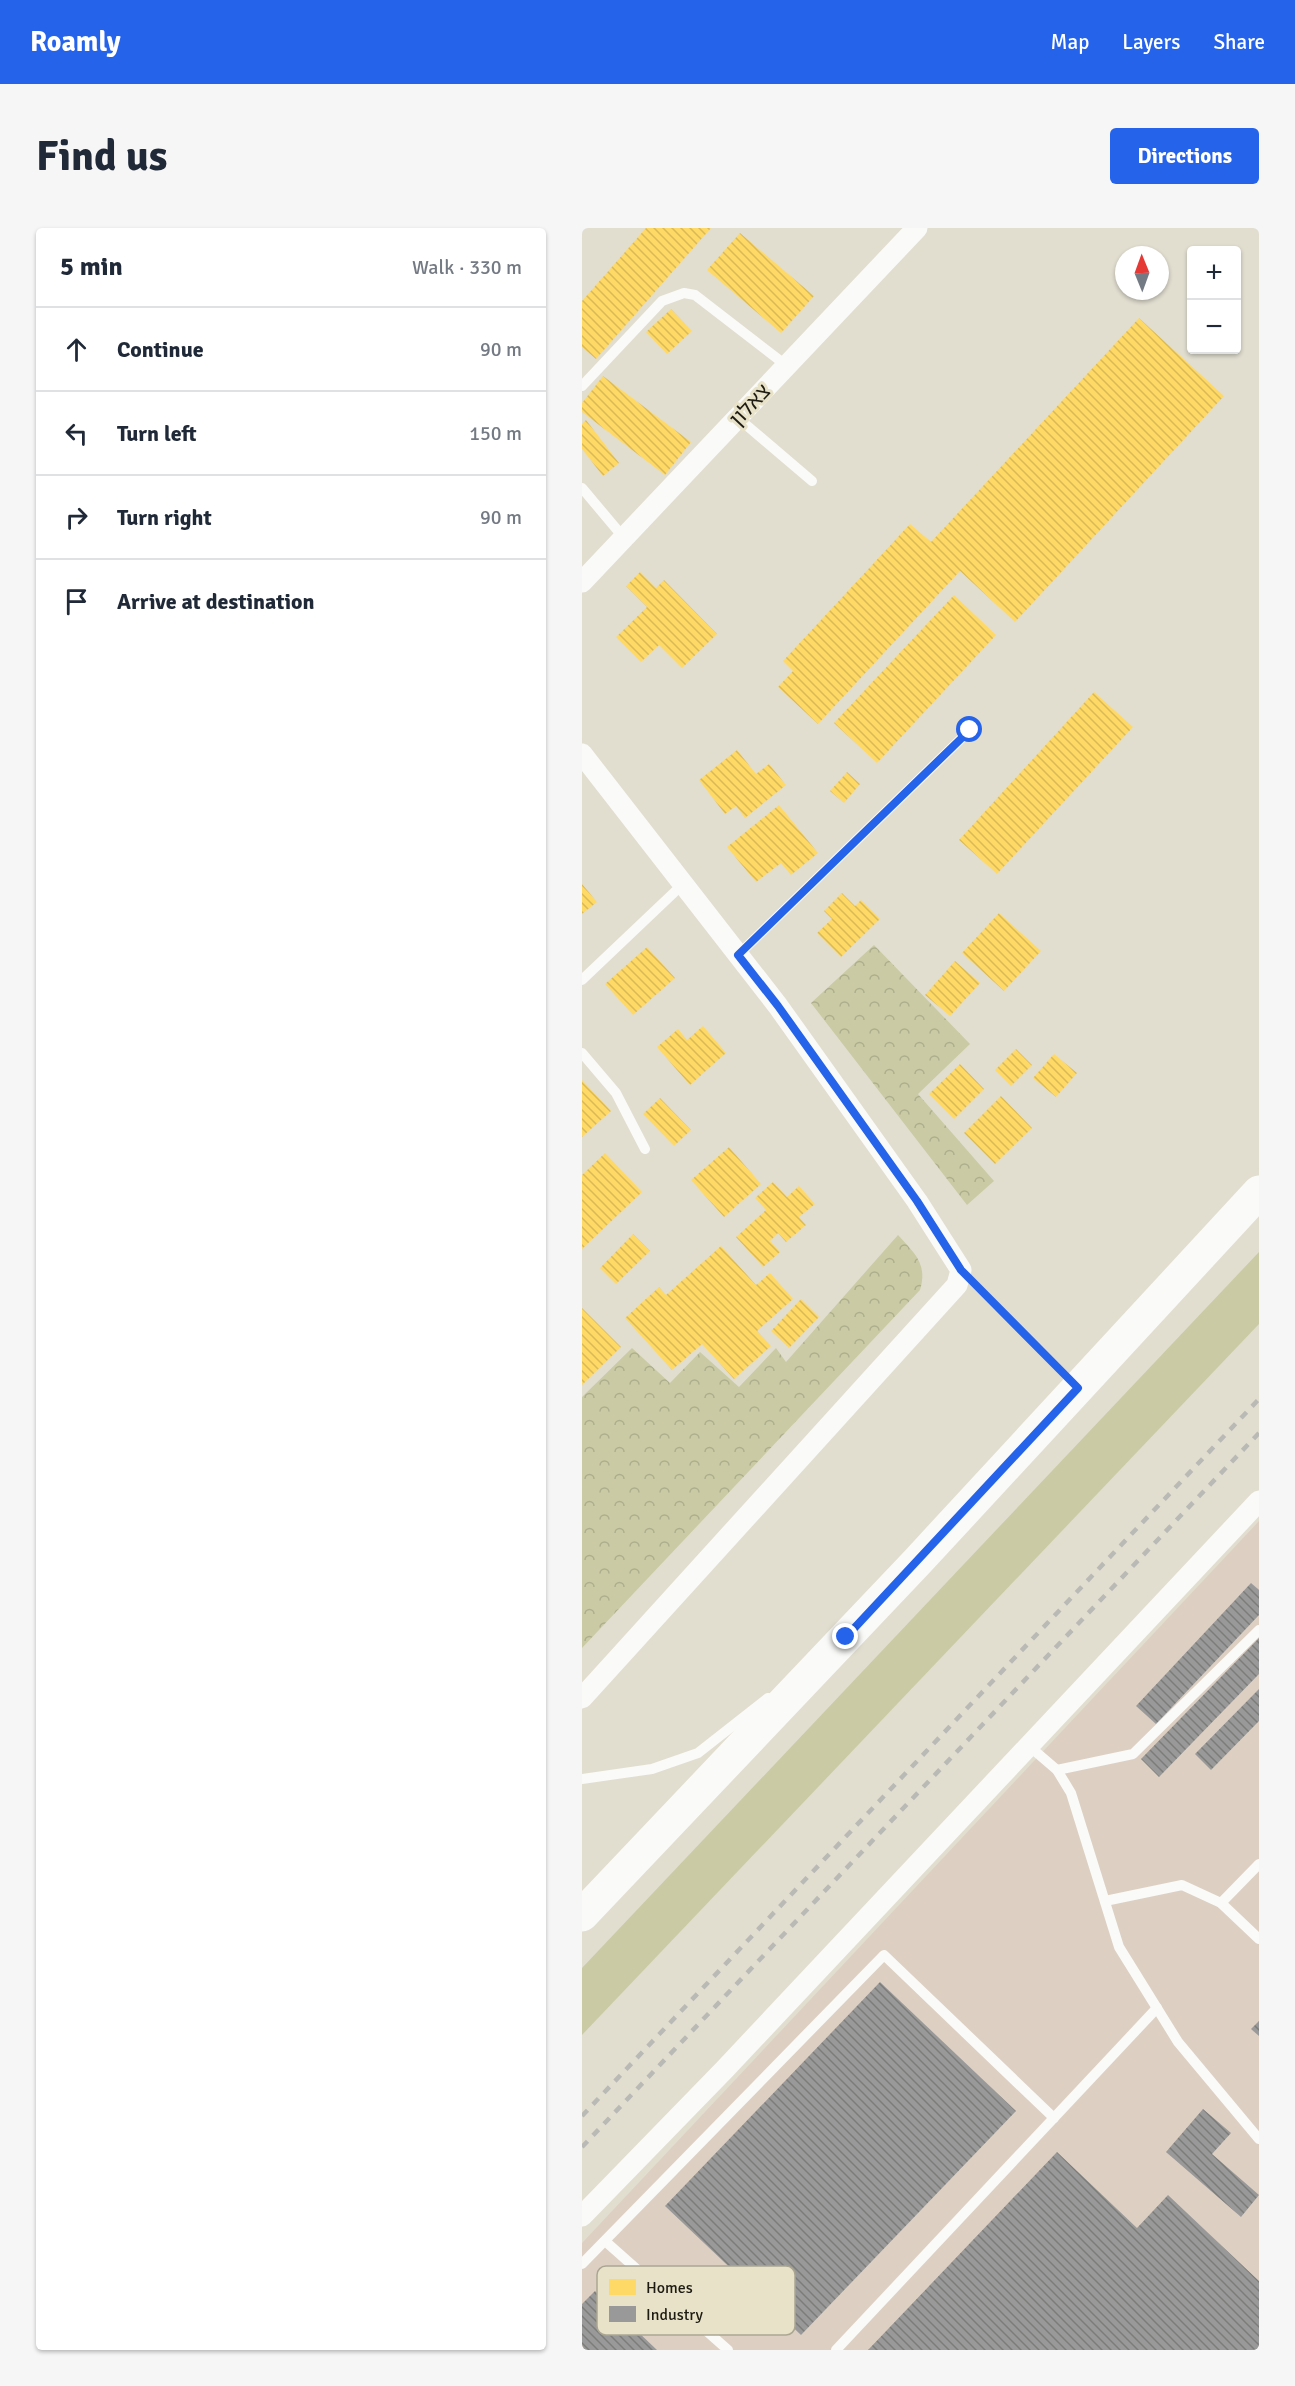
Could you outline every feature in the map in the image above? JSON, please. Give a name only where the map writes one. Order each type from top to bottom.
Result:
[{"type":"main road","points":[[582,1915],[846,1637],[1259,1192]]},
{"type":"street","name":"צאלון","points":[[582,582],[917,228]]},
{"type":"street","points":[[582,754],[778,1006],[917,1201],[961,1270],[957,1285],[582,1698]]},
{"type":"street","points":[[582,2216],[726,2068],[1259,1501]]},
{"type":"lane","points":[[582,386],[662,301],[684,293],[695,295],[787,366]]},
{"type":"lane","points":[[738,418],[812,481]]},
{"type":"lane","points":[[582,488],[624,538]]},
{"type":"lane","points":[[738,955],[970,730]]},
{"type":"lane","points":[[582,980],[683,884]]},
{"type":"lane","points":[[582,1053],[616,1093],[645,1149]]},
{"type":"lane","points":[[1056,1770],[1133,1754],[1259,1630]]},
{"type":"lane","points":[[582,1779],[652,1769],[698,1753],[846,1637]]},
{"type":"lane","points":[[1029,1746],[1056,1770],[1071,1793],[1119,1947],[1179,2042],[1259,2139]]},
{"type":"lane","points":[[1221,1903],[1259,1864]]},
{"type":"lane","points":[[1105,1901],[1182,1885],[1221,1903],[1259,1939]]},
{"type":"lane","points":[[582,2264],[884,1955],[1054,2118]]},
{"type":"lane","points":[[836,2350],[1157,2008]]},
{"type":"lane","points":[[605,2241],[633,2266]]},
{"type":"lane","points":[[711,2335],[728,2350]]},
{"type":"path","points":[[961,1270],[1078,1388]]},
{"type":"shaded area","points":[[1259,1521],[1259,2350],[582,2350],[582,2243]]},
{"type":"green space","points":[[874,945],[970,1044],[918,1094],[994,1181],[967,1205],[811,1003]]},
{"type":"green space","points":[[898,1235],[921,1265],[920,1290],[582,1648],[582,1397],[632,1348],[670,1383],[700,1352],[739,1387],[776,1348],[786,1362]]},
{"type":"green space","points":[[1259,1252],[1259,1324],[582,2035],[582,1968]]},
{"type":"building: Homes","points":[[646,228],[711,228],[596,359],[582,347],[582,301]]},
{"type":"building: Homes","points":[[740,233],[814,296],[781,333],[707,270]]},
{"type":"building: Homes","points":[[671,309],[692,331],[667,354],[646,332]]},
{"type":"building: Homes","points":[[1139,318],[1224,396],[1015,622],[960,571],[818,724],[778,687],[793,671],[783,661],[910,524],[931,542]]},
{"type":"building: Homes","points":[[603,376],[691,442],[665,475],[582,412],[582,403]]},
{"type":"building: Homes","points":[[586,420],[619,463],[603,476],[582,449],[582,424]]},
{"type":"building: Homes","points":[[640,572],[656,588],[664,580],[717,634],[682,668],[659,645],[641,662],[616,637],[647,607],[626,586]]},
{"type":"building: Homes","points":[[954,595],[996,635],[877,763],[834,723]]},
{"type":"building: Homes","points":[[1094,692],[1133,727],[997,874],[959,840]]},
{"type":"building: Homes","points":[[737,750],[756,774],[769,764],[786,785],[745,818],[736,806],[725,814],[699,780]]},
{"type":"building: Homes","points":[[847,772],[860,784],[844,803],[830,791]]},
{"type":"building: Homes","points":[[779,805],[818,853],[791,875],[781,863],[756,882],[727,847]]},
{"type":"building: Homes","points":[[582,884],[597,902],[582,914]]},
{"type":"building: Homes","points":[[842,893],[855,906],[861,900],[880,919],[841,957],[817,933],[832,919],[824,911]]},
{"type":"building: Homes","points":[[999,913],[1041,951],[1004,991],[962,953]]},
{"type":"building: Homes","points":[[647,947],[675,978],[633,1015],[605,984]]},
{"type":"building: Homes","points":[[955,961],[980,983],[950,1016],[925,995]]},
{"type":"building: Homes","points":[[703,1026],[726,1053],[690,1085],[657,1047],[678,1029],[687,1040]]},
{"type":"building: Homes","points":[[1016,1049],[1032,1065],[1011,1086],[995,1070]]},
{"type":"building: Homes","points":[[1054,1054],[1077,1073],[1056,1097],[1033,1078]]},
{"type":"building: Homes","points":[[960,1064],[984,1089],[954,1119],[929,1094]]},
{"type":"building: Homes","points":[[582,1080],[611,1111],[582,1137]]},
{"type":"building: Homes","points":[[1001,1096],[1032,1128],[995,1164],[964,1133]]},
{"type":"building: Homes","points":[[660,1098],[691,1130],[674,1146],[643,1114]]},
{"type":"building: Homes","points":[[729,1147],[761,1184],[724,1217],[691,1180]]},
{"type":"building: Homes","points":[[605,1153],[642,1192],[582,1249],[582,1175]]},
{"type":"building: Homes","points":[[773,1182],[787,1197],[799,1186],[815,1204],[799,1217],[806,1225],[786,1242],[778,1233],[770,1241],[780,1252],[763,1267],[736,1237],[766,1210],[755,1198]]},
{"type":"building: Homes","points":[[633,1234],[650,1251],[616,1284],[600,1268]]},
{"type":"building: Homes","points":[[721,1246],[756,1285],[770,1273],[793,1299],[757,1331],[771,1346],[734,1379],[702,1344],[672,1370],[625,1318],[659,1287],[666,1295]]},
{"type":"building: Homes","points":[[801,1299],[819,1317],[789,1348],[771,1331]]},
{"type":"building: Homes","points":[[582,1308],[621,1347],[582,1385]]},
{"type":"building: Industry","points":[[1251,1583],[1259,1590],[1259,1615],[1156,1724],[1136,1706]]},
{"type":"building: Industry","points":[[1259,1638],[1259,1674],[1159,1777],[1141,1759]]},
{"type":"building: Industry","points":[[1259,1689],[1259,1721],[1211,1770],[1195,1754]]},
{"type":"building: Industry","points":[[880,1982],[1016,2111],[801,2335],[795,2329],[795,2266],[728,2266],[665,2206]]},
{"type":"building: Industry","points":[[1259,2021],[1259,2036],[1251,2029]]},
{"type":"building: Industry","points":[[1203,2109],[1231,2133],[1212,2154],[1259,2195],[1241,2217],[1166,2152]]},
{"type":"building: Industry","points":[[1057,2152],[1137,2228],[1168,2195],[1259,2281],[1259,2350],[868,2350]]},
{"type":"building: Industry","points":[[595,2291],[597,2293],[597,2335],[641,2335],[657,2350],[582,2350],[582,2304]]},
{"type":"railway","points":[[582,2116],[1259,1399]]},
{"type":"railway","points":[[582,2147],[1259,1433]]},
{"type":"route","points":[[846,1637],[1078,1388],[961,1270],[917,1201],[778,1006],[738,955],[970,730]]}]
